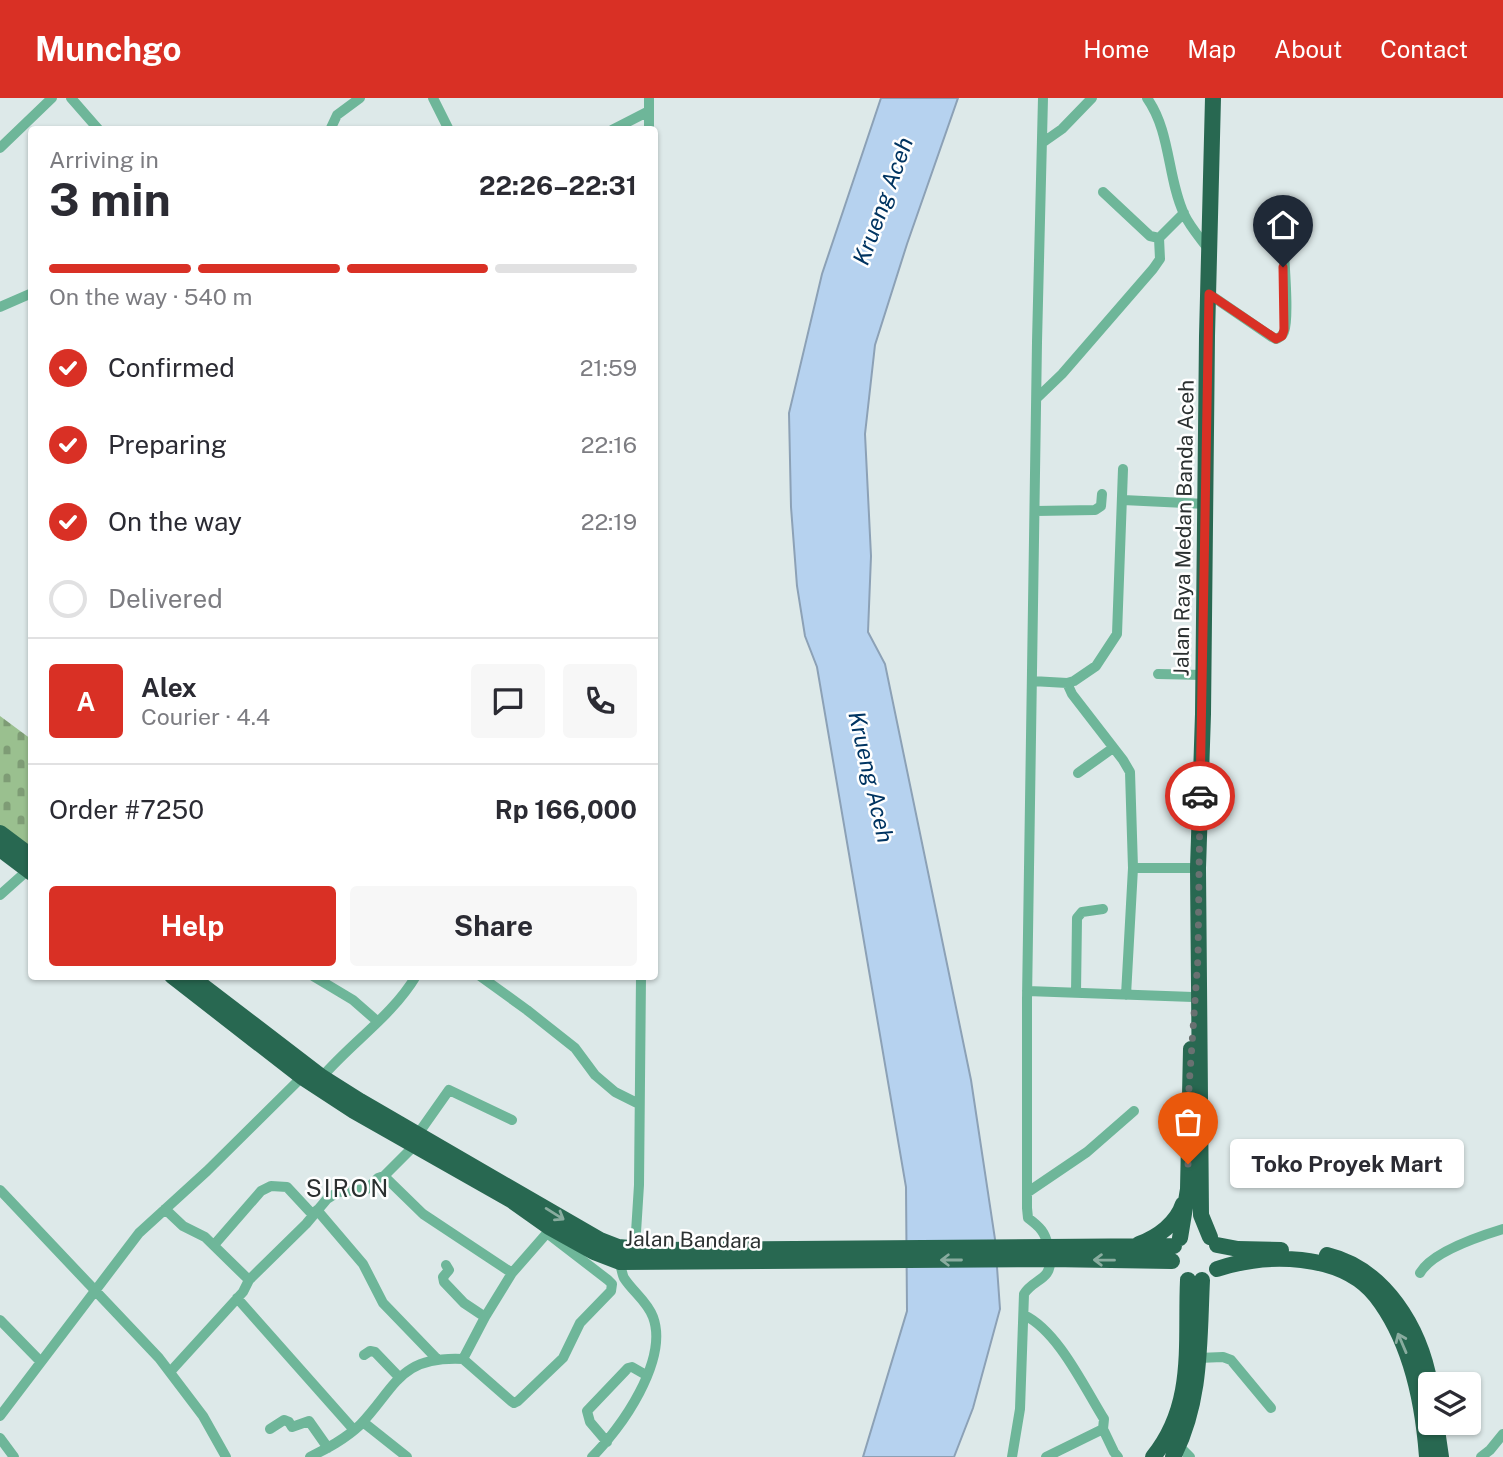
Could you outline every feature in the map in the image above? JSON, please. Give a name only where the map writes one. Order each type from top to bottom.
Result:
[{"type":"highway","name":"Jalan Raya Medan Banda Aceh","points":[[1213,98],[1198,868],[1200,1215],[1213,1241]]},
{"type":"highway","points":[[0,834],[28,865]]},
{"type":"highway","points":[[0,849],[28,866]]},
{"type":"highway","name":"Jalan Raya Medan Banda Aceh","points":[[1175,1248],[1188,1189],[1189,1087],[1193,997],[1198,958]]},
{"type":"highway","name":"Jalan Bandara","points":[[177,980],[302,1077],[354,1111],[416,1140],[600,1240],[618,1247],[635,1248],[651,1256]]},
{"type":"highway","name":"Jalan Bandara","points":[[195,980],[322,1077],[416,1140]]},
{"type":"highway","points":[[1130,1247],[1153,1239],[1167,1228],[1181,1210],[1188,1189]]},
{"type":"highway","name":"Jalan Bandara","points":[[514,1195],[548,1230],[622,1269],[651,1256],[1049,1253],[1175,1248]]},
{"type":"highway","points":[[1213,1241],[1220,1257],[1213,1274],[1195,1280],[1176,1271],[1175,1248],[1195,1232],[1238,1249],[1307,1250],[1339,1258],[1365,1270],[1391,1296],[1407,1321],[1427,1372]]},
{"type":"highway","name":"Jalan Bandara","points":[[1049,1253],[1130,1247],[1175,1248]]},
{"type":"highway","points":[[1217,1269],[1239,1262],[1287,1258],[1326,1264],[1364,1284],[1375,1295],[1399,1335],[1411,1365],[1426,1436],[1427,1457]]},
{"type":"highway","points":[[1180,1453],[1196,1390],[1198,1357],[1195,1280]]},
{"type":"highway","points":[[1153,1457],[1172,1431],[1184,1392],[1195,1280]]},
{"type":"highway","points":[[1438,1435],[1441,1457]]},
{"type":"street","points":[[0,148],[52,98]]},
{"type":"street","points":[[71,98],[96,126]]},
{"type":"street","points":[[433,98],[447,126]]},
{"type":"street","points":[[649,98],[649,126]]},
{"type":"street","points":[[1012,1457],[1020,1409],[1024,1294],[1028,1288],[1046,1277],[1051,1266],[1041,1227],[1028,1218],[1027,990],[1043,98]]},
{"type":"street","points":[[1042,143],[1062,129],[1092,98]]},
{"type":"street","points":[[1147,98],[1161,124],[1184,213],[1211,253]]},
{"type":"street","points":[[332,126],[337,115],[358,99]]},
{"type":"street","points":[[620,126],[649,111]]},
{"type":"street","points":[[1103,192],[1150,236],[1159,238]]},
{"type":"street","points":[[1037,398],[1062,374],[1153,269],[1160,259],[1159,238],[1184,213]]},
{"type":"street","points":[[1209,294],[1272,337],[1276,339],[1282,336],[1285,305],[1283,230]]},
{"type":"street","points":[[0,307],[28,295]]},
{"type":"street","points":[[1032,681],[1074,681],[1096,666],[1117,634],[1123,469]]},
{"type":"street","points":[[1036,511],[1095,510],[1101,506],[1102,494]]},
{"type":"street","points":[[1123,500],[1206,504]]},
{"type":"street","points":[[1158,674],[1203,675]]},
{"type":"street","points":[[1068,683],[1072,694],[1129,772],[1133,868],[1126,995]]},
{"type":"street","points":[[1078,773],[1113,748]]},
{"type":"street","points":[[1133,868],[1198,868]]},
{"type":"street","points":[[0,895],[28,869]]},
{"type":"street","points":[[1076,993],[1077,918],[1082,912],[1103,909]]},
{"type":"street","points":[[320,980],[353,1000],[377,1021]]},
{"type":"street","points":[[322,1077],[348,1047],[400,1000],[413,980]]},
{"type":"street","points":[[486,980],[575,1048],[596,1075],[615,1092],[639,1104]]},
{"type":"street","points":[[635,1248],[639,1185],[641,980]]},
{"type":"street","points":[[1027,990],[1193,997]]},
{"type":"street","points":[[0,1416],[139,1233],[207,1171],[302,1077]]},
{"type":"street","points":[[170,1372],[237,1298],[249,1280],[315,1212],[336,1193],[366,1189],[384,1176],[416,1140],[449,1090],[512,1120]]},
{"type":"street","points":[[1028,1192],[1087,1152],[1134,1111]]},
{"type":"street","points":[[384,1176],[423,1214],[512,1273]]},
{"type":"street","points":[[214,1245],[258,1194],[268,1187],[287,1187],[315,1212],[363,1264],[383,1303],[438,1360]]},
{"type":"street","points":[[0,1190],[96,1289],[170,1372],[203,1416],[226,1457]]},
{"type":"street","points":[[165,1209],[183,1226],[200,1232],[249,1280]]},
{"type":"street","points":[[1420,1273],[1426,1265],[1447,1251],[1503,1229]]},
{"type":"street","points":[[463,1359],[512,1273],[548,1230],[612,1284]]},
{"type":"street","points":[[446,1265],[449,1270],[443,1277],[444,1282],[464,1303],[485,1317]]},
{"type":"street","points":[[310,1457],[328,1448],[358,1426],[398,1377],[412,1367],[438,1360],[463,1359],[511,1401],[518,1401],[563,1357],[580,1323],[611,1291],[612,1284],[622,1269],[653,1318],[654,1343],[642,1390],[607,1442],[592,1457]]},
{"type":"street","points":[[237,1298],[358,1426],[407,1457]]},
{"type":"street","points":[[1024,1315],[1036,1321],[1066,1359],[1104,1419],[1103,1429],[1118,1457]]},
{"type":"street","points":[[0,1320],[40,1361]]},
{"type":"street","points":[[364,1355],[370,1351],[374,1352],[398,1377]]},
{"type":"street","points":[[1198,1357],[1223,1357],[1231,1360],[1271,1408]]},
{"type":"street","points":[[607,1442],[590,1422],[586,1411],[628,1368],[632,1367],[646,1375]]},
{"type":"street","points":[[270,1429],[284,1420],[294,1427],[309,1421],[328,1448]]},
{"type":"street","points":[[1046,1457],[1103,1429]]},
{"type":"street","points":[[1481,1457],[1503,1434]]},
{"type":"street","points":[[0,1438],[14,1457]]},
{"type":"green space","points":[[0,716],[28,737],[28,851],[0,829]]},
{"type":"water","name":"Krueng Aceh","points":[[881,98],[958,98],[875,345],[865,434],[871,556],[868,632],[885,664],[971,1080],[995,1239],[1000,1309],[973,1408],[954,1457],[863,1457],[907,1311],[906,1187],[817,667],[805,636],[797,586],[791,507],[789,413],[822,274]]},
{"type":"way so far","points":[[1188,1164],[1193,997],[1198,958],[1200,796]]},
{"type":"place","name":"Toko Proyek Mart","points":[[1188,1164]]},
{"type":"district","name":"SIRON","points":[[348,1189]]},
{"type":"route","points":[[1200,796],[1209,294],[1276,339],[1282,336],[1284,330],[1283,267]]}]
